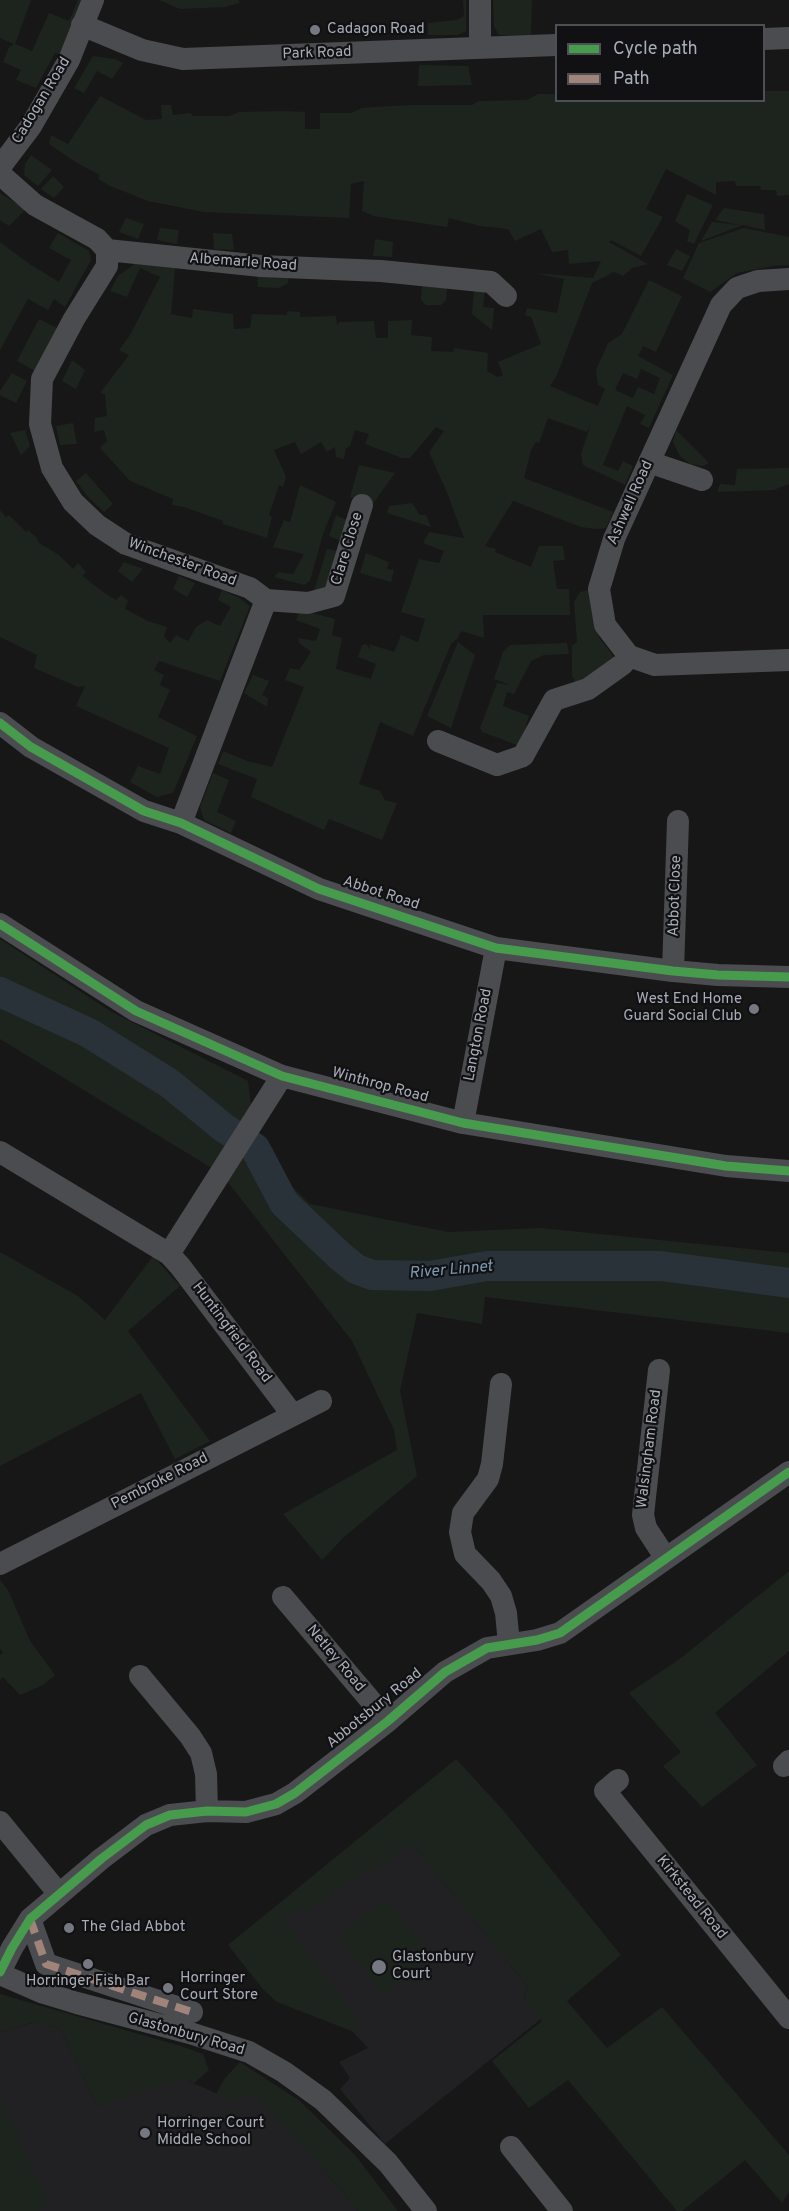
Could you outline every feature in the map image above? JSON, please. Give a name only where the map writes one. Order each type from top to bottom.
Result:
[{"type":"street","name":"Cadogan Road","points":[[0,167],[31,126],[69,60],[93,0]]},
{"type":"street","points":[[480,0],[480,48]]},
{"type":"street","name":"Park Road","points":[[82,25],[142,50],[183,59],[555,45]]},
{"type":"street","points":[[765,39],[789,39]]},
{"type":"street","points":[[0,174],[35,204],[98,239],[107,250]]},
{"type":"street","name":"Albemarle Road","points":[[107,250],[244,265],[381,271],[491,282],[506,296]]},
{"type":"street","name":"Winchester Road","points":[[107,250],[107,266],[74,319],[42,379],[40,424],[52,468],[73,502],[97,525],[126,544],[250,588],[266,600]]},
{"type":"street","name":"Ashwell Road","points":[[629,656],[605,625],[599,589],[614,538],[721,305],[737,288],[758,281],[789,279]]},
{"type":"street","points":[[649,462],[702,480]]},
{"type":"street","name":"Clare Close","points":[[266,600],[308,603],[334,596],[362,505]]},
{"type":"street","points":[[181,823],[266,600]]},
{"type":"street","points":[[438,741],[497,765],[523,756],[554,700],[588,690],[623,664],[629,656],[655,665],[789,660]]},
{"type":"street","name":"Abbot Road","points":[[0,723],[31,747],[144,811],[181,823],[319,890],[496,948],[673,972],[789,977]]},
{"type":"street","name":"Abbot Close","points":[[673,972],[678,821]]},
{"type":"street","name":"Winthrop Road","points":[[0,924],[136,1011],[282,1076],[463,1123],[726,1166],[789,1171]]},
{"type":"street","name":"Langton Road","points":[[463,1123],[496,948]]},
{"type":"street","points":[[169,1254],[282,1076]]},
{"type":"street","name":"Huntingfield Road","points":[[0,1152],[169,1254],[292,1414]]},
{"type":"street","name":"Walsingham Road","points":[[659,1371],[643,1515],[646,1528],[665,1557]]},
{"type":"street","points":[[501,1384],[492,1464],[488,1479],[464,1513],[460,1532],[465,1554],[491,1581],[501,1596],[506,1613],[509,1644]]},
{"type":"street","name":"Pembroke Road","points":[[0,1564],[321,1401]]},
{"type":"street","name":"Abbotsbury Road","points":[[0,1973],[30,1919],[146,1825],[170,1815],[207,1810],[246,1812],[276,1804],[388,1721],[445,1672],[487,1648],[560,1633],[789,1472]]},
{"type":"street","name":"Netley Road","points":[[283,1597],[388,1721]]},
{"type":"street","points":[[140,1676],[190,1736],[201,1754],[206,1774],[207,1810]]},
{"type":"street","name":"Kirkstead Road","points":[[618,1780],[604,1791],[789,2019]]},
{"type":"street","points":[[0,1822],[59,1894]]},
{"type":"street","points":[[30,1919],[46,1964],[192,2012]]},
{"type":"street","name":"Glastonbury Road","points":[[0,1973],[41,1992],[129,2019],[190,2033],[249,2052],[284,2072],[323,2100],[388,2163],[426,2211]]},
{"type":"street","points":[[511,2147],[562,2211]]},
{"type":"shaded area","points":[[0,0],[31,0],[15,44],[32,51],[49,13],[69,21],[78,0],[83,0],[62,55],[55,53],[36,88],[16,80],[21,70],[3,62],[9,47],[14,44],[0,38]]},
{"type":"shaded area","points":[[159,0],[239,0],[239,3],[225,7],[180,9]]},
{"type":"shaded area","points":[[463,0],[466,0],[466,31],[458,35],[428,35],[428,23],[457,20],[464,16]]},
{"type":"shaded area","points":[[493,0],[532,0],[531,36],[499,35],[494,27]]},
{"type":"shaded area","points":[[93,56],[115,59],[123,63],[112,79],[97,71],[84,93],[74,88]]},
{"type":"shaded area","points":[[419,65],[468,66],[472,85],[418,86]]},
{"type":"shaded area","points":[[765,91],[789,91],[789,195],[777,196],[776,190],[761,190],[760,186],[736,186],[735,181],[716,182],[716,195],[666,169],[646,209],[663,217],[641,256],[611,240],[609,242],[648,264],[632,268],[623,276],[614,272],[592,283],[557,375],[550,386],[598,406],[605,389],[598,385],[596,370],[608,343],[622,334],[649,280],[682,296],[656,352],[643,346],[638,356],[673,375],[649,428],[640,424],[645,415],[627,406],[603,465],[618,471],[623,461],[633,466],[625,485],[583,465],[581,454],[591,424],[587,432],[548,418],[539,443],[536,442],[531,450],[524,478],[613,512],[606,528],[581,527],[513,501],[485,546],[496,549],[495,552],[531,567],[539,546],[563,546],[565,560],[553,561],[557,589],[569,589],[570,615],[483,615],[484,638],[461,631],[458,638],[451,644],[413,736],[380,722],[359,784],[380,791],[385,800],[397,803],[382,840],[329,819],[324,830],[251,797],[257,779],[218,764],[223,751],[247,761],[272,767],[304,687],[285,680],[290,668],[299,670],[311,652],[299,643],[298,638],[316,641],[320,629],[296,620],[300,610],[335,619],[332,635],[342,638],[336,669],[371,679],[376,664],[358,657],[362,645],[366,644],[371,650],[369,644],[394,652],[401,635],[418,642],[425,619],[401,612],[419,559],[439,563],[444,551],[423,543],[429,532],[464,538],[429,452],[444,431],[436,427],[410,458],[402,458],[365,444],[369,434],[355,430],[350,446],[346,448],[344,459],[336,457],[335,447],[327,452],[321,442],[301,454],[295,442],[274,450],[286,477],[283,487],[279,485],[269,515],[272,517],[267,538],[223,524],[223,521],[184,507],[172,505],[173,499],[130,481],[100,448],[107,441],[104,430],[94,432],[95,418],[107,416],[105,394],[100,393],[129,355],[119,350],[130,335],[160,277],[140,268],[127,297],[110,291],[118,276],[136,263],[175,268],[171,314],[192,318],[193,309],[233,314],[234,329],[250,328],[252,314],[287,315],[287,311],[300,312],[300,317],[336,316],[337,325],[340,322],[374,321],[376,338],[388,338],[388,321],[412,320],[411,335],[432,337],[431,351],[453,352],[454,348],[488,353],[487,371],[498,377],[503,375],[498,362],[541,344],[531,317],[525,315],[527,308],[557,313],[564,279],[534,273],[593,278],[601,261],[569,264],[568,250],[552,252],[541,229],[515,241],[508,229],[480,226],[449,218],[447,227],[373,216],[362,211],[364,181],[351,184],[349,218],[204,212],[148,201],[98,179],[100,175],[49,144],[51,135],[68,144],[100,96],[146,120],[162,119],[161,105],[171,105],[173,115],[191,113],[192,116],[229,116],[239,112],[305,112],[305,129],[320,129],[320,113],[351,113],[362,108],[409,105],[472,105],[479,101],[527,100],[538,94],[555,94],[555,102],[765,102]],"holes":[[[641,369],[660,378],[654,394],[638,387],[633,398],[615,390],[623,373],[637,379]]]},
{"type":"shaded area","points":[[31,155],[52,170],[38,186],[24,175],[25,164]]},
{"type":"shaded area","points":[[53,176],[64,187],[54,198],[41,189]]},
{"type":"shaded area","points":[[0,193],[26,209],[9,226],[0,220]]},
{"type":"shaded area","points":[[687,194],[713,205],[694,244],[687,241],[690,230],[675,221]]},
{"type":"shaded area","points":[[724,208],[764,214],[765,230],[743,225],[701,241],[712,222],[740,225],[715,220]]},
{"type":"shaded area","points":[[126,218],[144,224],[138,239],[119,232]]},
{"type":"shaded area","points":[[160,228],[179,230],[177,244],[157,240]]},
{"type":"shaded area","points":[[744,228],[789,237],[789,265],[737,273],[710,292],[683,278],[699,243]]},
{"type":"shaded area","points":[[58,233],[89,251],[91,260],[65,307],[54,299],[48,310],[28,299],[0,350],[0,242],[59,282],[71,260],[49,248]]},
{"type":"shaded area","points":[[213,233],[232,234],[234,250],[214,249]]},
{"type":"shaded area","points":[[375,239],[393,242],[392,257],[373,256]]},
{"type":"shaded area","points":[[676,249],[690,256],[682,271],[667,265]]},
{"type":"shaded area","points":[[257,274],[289,276],[288,283],[279,288],[258,287]]},
{"type":"shaded area","points":[[422,284],[447,286],[446,300],[441,305],[426,305],[421,300]]},
{"type":"shaded area","points":[[474,289],[485,290],[483,307],[494,308],[492,330],[472,314]]},
{"type":"shaded area","points":[[39,319],[57,328],[35,371],[17,361]]},
{"type":"shaded area","points":[[72,360],[85,370],[76,389],[62,381]]},
{"type":"shaded area","points":[[12,373],[27,381],[16,403],[0,395],[0,391]]},
{"type":"shaded area","points":[[73,423],[77,444],[60,445],[56,426]]},
{"type":"shaded area","points":[[25,430],[30,446],[21,455],[10,433]]},
{"type":"shaded area","points":[[676,430],[709,463],[703,466],[690,464],[680,456],[673,442]]},
{"type":"shaded area","points":[[359,465],[395,473],[372,505],[350,497]]},
{"type":"shaded area","points":[[789,468],[789,484],[774,490],[717,492],[720,484],[735,485],[737,469]]},
{"type":"shaded area","points":[[86,473],[113,504],[104,512],[88,497],[76,481]]},
{"type":"shaded area","points":[[300,485],[336,502],[323,534],[310,581],[304,585],[274,577],[279,572],[293,574],[304,554],[273,547],[284,520],[290,522]]},
{"type":"shaded area","points":[[412,503],[420,515],[426,515],[431,527],[387,513],[389,506]]},
{"type":"shaded area","points":[[0,510],[6,517],[9,515],[26,532],[28,530],[39,543],[59,555],[73,569],[78,563],[86,572],[83,576],[103,592],[116,600],[121,595],[128,601],[125,609],[148,621],[167,627],[164,636],[170,643],[176,635],[188,641],[196,627],[207,620],[220,626],[231,607],[218,600],[222,590],[238,597],[250,606],[220,681],[159,661],[154,670],[164,675],[160,685],[170,690],[158,717],[197,736],[173,793],[157,797],[130,782],[138,766],[160,774],[169,748],[76,706],[85,686],[78,687],[34,668],[37,655],[0,637]]},
{"type":"shaded area","points":[[336,515],[349,521],[341,541],[329,536]]},
{"type":"shaded area","points":[[327,549],[338,551],[327,585],[321,592],[313,594]]},
{"type":"shaded area","points":[[366,553],[389,562],[387,569],[394,570],[391,582],[360,573]]},
{"type":"shaded area","points":[[124,562],[143,569],[132,582],[118,571]]},
{"type":"shaded area","points":[[179,576],[195,583],[187,597],[173,589]]},
{"type":"shaded area","points":[[589,590],[595,628],[600,639],[615,658],[577,684],[572,676],[572,646],[577,642],[574,602],[580,592]]},
{"type":"shaded area","points":[[458,642],[475,655],[451,728],[427,716]]},
{"type":"shaded area","points":[[567,643],[569,654],[544,655],[531,661],[514,694],[507,692],[503,706],[529,716],[520,746],[482,732],[480,728],[497,683],[510,685],[494,679],[503,652],[510,645]]},
{"type":"shaded area","points":[[253,675],[269,681],[262,695],[268,698],[267,707],[244,693]]},
{"type":"shaded area","points":[[213,773],[229,780],[217,812],[236,821],[231,833],[204,820],[200,807]]},
{"type":"shaded area","points":[[0,939],[110,1011],[248,1081],[251,1106],[215,1170],[0,1039]],"holes":[[[136,1065],[169,1083],[225,1128]]]},
{"type":"shaded area","points":[[247,1143],[310,1204],[448,1232],[540,1228],[789,1253],[789,1333],[485,1297],[482,1324],[417,1313],[400,1391],[417,1476],[343,1538],[322,1560],[283,1514],[397,1450],[394,1430],[352,1341],[227,1181]]},
{"type":"shaded area","points":[[0,1252],[78,1296],[105,1320],[153,1256],[180,1286],[128,1331],[210,1441],[175,1459],[141,1393],[0,1466]]},
{"type":"shaded area","points":[[789,1571],[789,1651],[715,1713],[757,1765],[702,1807],[663,1766],[681,1752],[629,1693],[681,1658]]},
{"type":"shaded area","points":[[0,1580],[8,1590],[30,1641],[55,1675],[43,1685],[20,1695],[3,1677],[0,1680],[0,1655],[3,1653],[0,1648]]},
{"type":"shaded area","points":[[456,1759],[503,1810],[621,1955],[567,2001],[607,2048],[662,2007],[789,2155],[789,2192],[782,2203],[745,2160],[682,2211],[677,2211],[568,2080],[529,2108],[492,2061],[542,2021],[524,1998],[528,1987],[411,1842],[372,1874],[368,1868],[308,1910],[301,1907],[282,1918],[361,2025],[352,2031],[277,2002],[263,1989],[228,1945]]},
{"type":"shaded area","name":"Glastonbury Court","points":[[391,1817],[528,1987],[524,1998],[541,2019],[385,2144],[340,2089],[350,2078],[339,2062],[368,2048],[352,2031],[277,2002],[263,1989],[230,1947]]},
{"type":"shaded area","points":[[385,1899],[432,1956],[384,1995],[338,1938]]},
{"type":"shaded area","points":[[0,1994],[184,2047],[203,2054],[209,2070],[194,2083],[184,2079],[97,2106],[60,2028],[34,2022],[0,2032]]},
{"type":"shaded area","name":"Horringer Court Middle School","points":[[35,2022],[60,2028],[97,2106],[158,2077],[184,2079],[234,2101],[254,2094],[316,2160],[358,2211],[0,2211],[0,2032]]},
{"type":"shaded area","points":[[240,2062],[300,2101],[355,2155],[398,2211],[358,2211],[316,2160],[254,2095],[234,2102],[216,2094],[225,2078]]},
{"type":"shaded area","points":[[0,2097],[49,2205],[37,2211],[0,2211]]},
{"type":"waterway","name":"River Linnet","points":[[0,992],[89,1033],[169,1083],[224,1128],[255,1148],[284,1203],[340,1256],[356,1269],[372,1275],[430,1276],[487,1266],[661,1266],[789,1283]]},
{"type":"marked path","points":[[30,1919],[46,1964],[192,2012]]},
{"type":"cycle path","points":[[0,723],[31,747],[144,811],[181,823],[319,889],[496,948],[673,971],[789,977]]},
{"type":"cycle path","points":[[0,924],[136,1011],[282,1076],[463,1123],[726,1166],[789,1171]]},
{"type":"cycle path","points":[[0,1972],[30,1919],[101,1859],[146,1825],[170,1815],[207,1811],[246,1812],[276,1804],[295,1793],[388,1721],[445,1672],[487,1648],[537,1640],[560,1633],[789,1472]]},
{"type":"place","name":"Cadagon Road","points":[[315,30]]},
{"type":"place","name":"West End Home Guard Social Club","points":[[754,1009]]},
{"type":"place","name":"The Glad Abbot","points":[[69,1928]]},
{"type":"place","name":"Horringer Fish Bar","points":[[88,1964]]},
{"type":"place","name":"Glastonbury Court","points":[[379,1967]]},
{"type":"place","name":"Horringer Court Store","points":[[168,1988]]},
{"type":"place","name":"Horringer Court Middle School","points":[[145,2133]]}]
